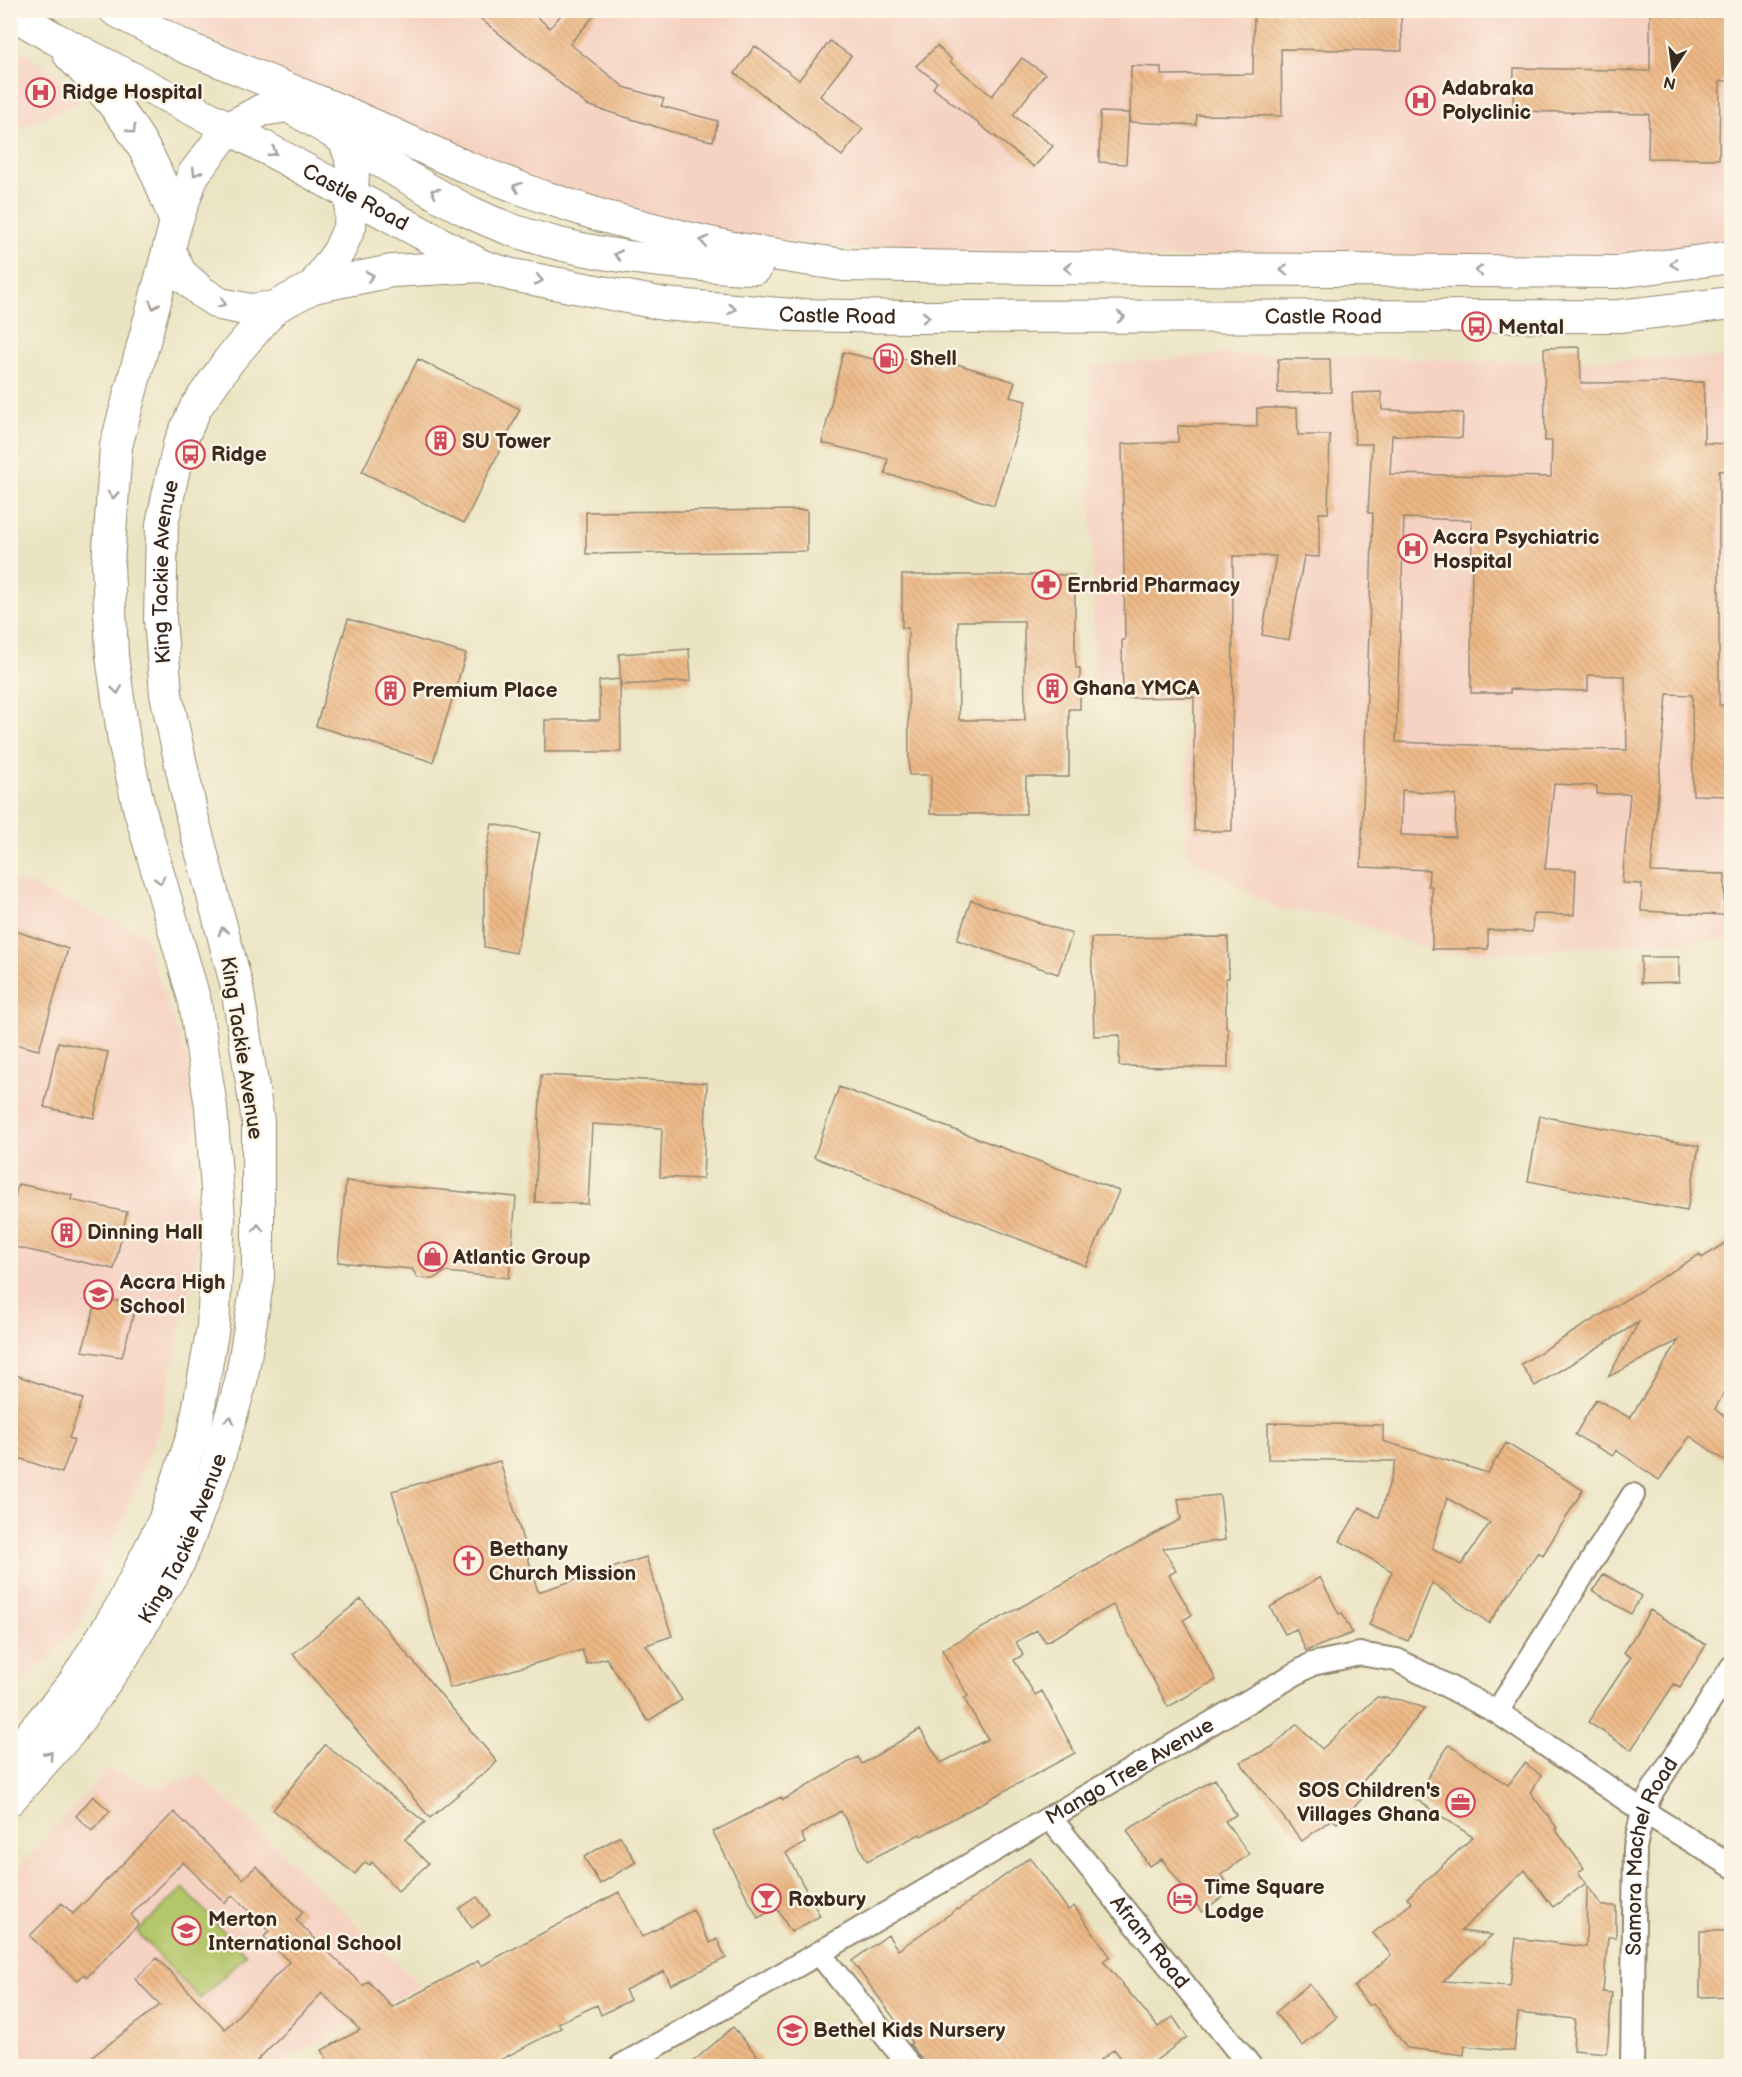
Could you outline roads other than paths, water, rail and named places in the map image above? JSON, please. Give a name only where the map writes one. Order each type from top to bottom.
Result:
[{"type":"main road","points":[[115,10],[150,20],[185,47],[472,213],[518,231],[574,247],[622,256],[746,268],[844,265],[1617,272],[1731,256]]},
{"type":"main road","name":"Castle Road","points":[[10,12],[54,38],[229,128],[482,266],[512,275],[664,304],[793,315],[907,317],[1619,316],[1731,303]]},
{"type":"main road","points":[[54,38],[105,93],[132,130],[154,168],[180,273],[220,304],[251,310],[275,308],[313,287],[392,271],[482,266]]},
{"type":"main road","points":[[185,47],[344,112],[466,167],[592,213],[734,248],[844,265]]},
{"type":"main road","points":[[172,235],[193,175],[229,128],[262,110],[288,106]]},
{"type":"main road","points":[[313,287],[339,251],[350,226],[353,196],[350,155],[343,137]]},
{"type":"main road","name":"King Tackie Avenue","points":[[10,1759],[74,1683],[121,1607],[164,1521],[195,1429],[213,1327],[219,1218],[211,1107],[195,1002],[139,807],[124,741],[112,656],[108,564],[116,446],[172,235]]},
{"type":"main road","name":"King Tackie Avenue","points":[[10,1799],[77,1722],[124,1655],[180,1560],[216,1467],[241,1382],[258,1278],[258,1121],[237,987],[192,816],[166,694],[160,620],[162,524],[179,445],[196,406],[230,359],[275,308]]},
{"type":"street","points":[[1497,1712],[1633,1495]]},
{"type":"street","name":"Mango Tree Avenue","points":[[621,2067],[1311,1664],[1360,1654],[1397,1660],[1497,1712],[1643,1811],[1731,1866]]},
{"type":"street","name":"Samora Machel Road","points":[[1632,2067],[1635,1847],[1643,1811],[1653,1790],[1731,1667]]},
{"type":"street","name":"Afram Road","points":[[1050,1818],[1250,2067]]},
{"type":"street","points":[[819,1953],[910,2067]]},
{"type":"place","name":"Ridge Hospital","points":[[41,92]]},
{"type":"place","name":"Adabraka Polyclinic","points":[[1421,100]]},
{"type":"place","name":"Mental","points":[[1477,327]]},
{"type":"place","name":"Shell","points":[[889,358]]},
{"type":"place","name":"SU Tower","points":[[441,441]]},
{"type":"place","name":"Ridge","points":[[190,454]]},
{"type":"place","name":"Accra Psychiatric Hospital","points":[[1412,549]]},
{"type":"place","name":"Ernbrid Pharmacy","points":[[1046,585]]},
{"type":"place","name":"Ghana YMCA","points":[[1052,688]]},
{"type":"place","name":"Premium Place","points":[[391,690]]},
{"type":"place","name":"Dinning Hall","points":[[66,1232]]},
{"type":"place","name":"Atlantic Group","points":[[432,1257]]},
{"type":"place","name":"Accra High School","points":[[99,1294]]},
{"type":"place","name":"Bethany Church Mission","points":[[468,1561]]},
{"type":"place","name":"SOS Children's Villages Ghana","points":[[1461,1802]]},
{"type":"place","name":"Roxbury","points":[[767,1899]]},
{"type":"place","name":"Time Square Lodge","points":[[1183,1899]]},
{"type":"place","name":"Merton International School","points":[[187,1931]]},
{"type":"place","name":"Bethel Kids Nursery","points":[[792,2030]]}]
